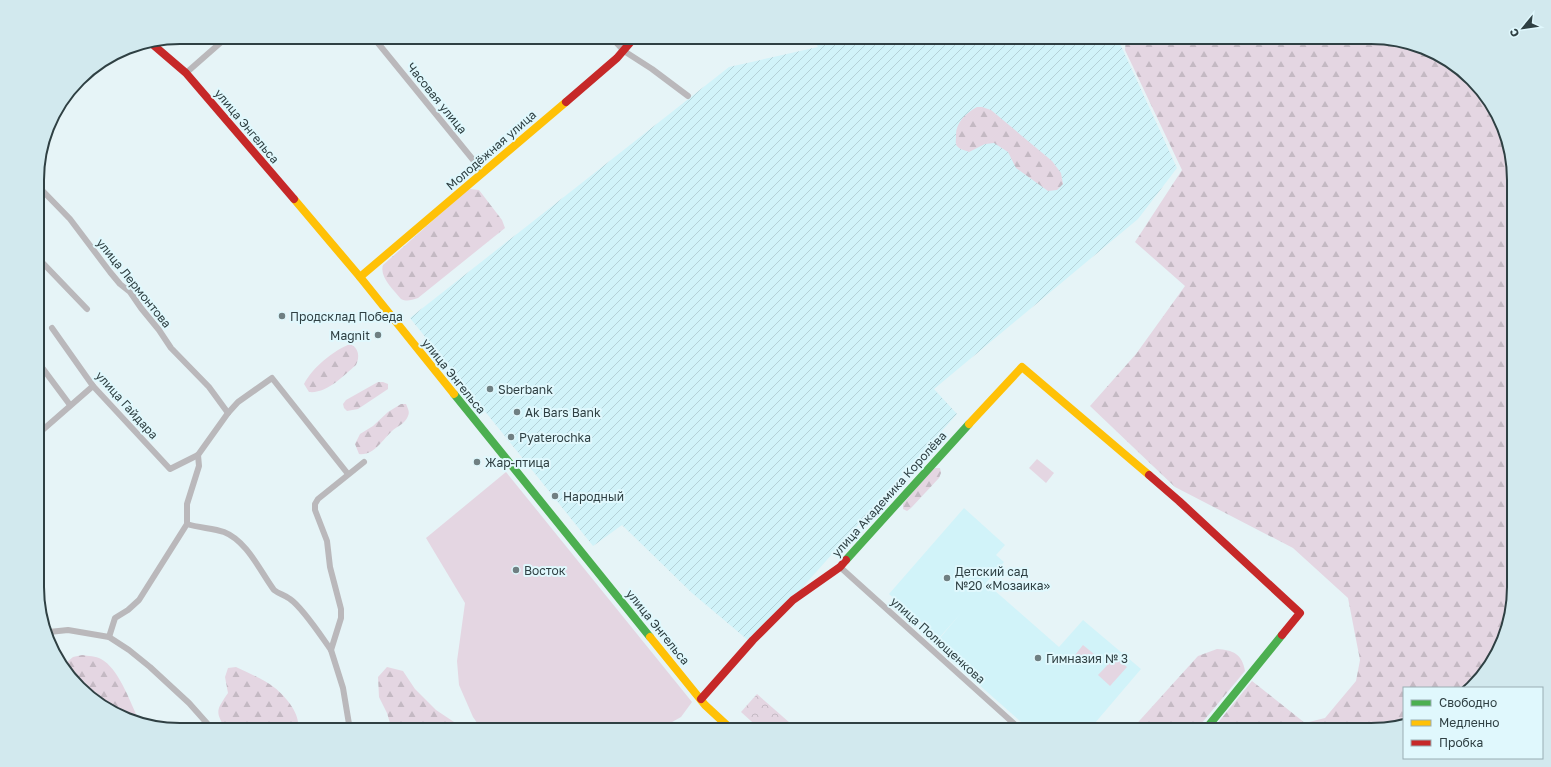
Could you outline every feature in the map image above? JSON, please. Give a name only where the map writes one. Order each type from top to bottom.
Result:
[{"type":"main road","name":"Молодёжная улица","points":[[360,277],[624,51],[630,44]]},
{"type":"main road","name":"улица Энгельса","points":[[155,47],[186,73],[360,277],[701,699],[725,723]]},
{"type":"main road","name":"улица Академика Королёва","points":[[701,699],[753,640],[793,600],[840,567],[1022,366],[1179,501],[1300,613],[1211,723]]},
{"type":"street","points":[[186,73],[219,44]]},
{"type":"street","name":"Часовая улица","points":[[378,44],[483,172]]},
{"type":"street","points":[[618,44],[624,51],[652,69],[688,96]]},
{"type":"street","name":"улица Лермонтова","points":[[44,192],[70,219],[110,272],[120,284],[130,292],[171,348],[209,387],[228,413]]},
{"type":"street","points":[[44,264],[88,309]]},
{"type":"street","name":"улица Гайдара","points":[[52,328],[93,386],[170,468],[198,455],[228,413],[238,402],[272,378],[348,474]]},
{"type":"street","points":[[44,370],[70,405]]},
{"type":"street","points":[[44,429],[93,386]]},
{"type":"street","name":"улица Гайдара","points":[[187,524],[187,504],[198,466],[198,455]]},
{"type":"street","points":[[331,650],[341,618],[341,609],[330,567],[327,541],[315,510],[315,504],[318,498],[364,462]]},
{"type":"street","points":[[109,637],[115,618],[128,610],[139,600],[187,524],[223,532],[242,544],[274,590],[280,595],[290,598],[331,650],[343,688],[349,723]]},
{"type":"street","name":"улица Полющенкова","points":[[840,567],[1013,723]]},
{"type":"street","points":[[52,632],[68,630],[109,637],[129,650],[150,667],[189,702],[207,723]]},
{"type":"shaded area","points":[[816,44],[1120,44],[1177,168],[1138,219],[934,389],[957,414],[801,589],[749,641],[692,593],[622,525],[593,546],[410,318],[729,67],[818,47]]},
{"type":"shaded area","name":"Гимназия № 3","points":[[964,508],[1005,545],[996,555],[1004,562],[986,583],[1059,647],[1083,620],[1141,669],[1095,723],[1022,723],[934,645],[961,613],[939,638],[889,594]]},
{"type":"green space","points":[[1125,44],[1389,45],[1423,54],[1447,67],[1461,78],[1484,104],[1500,136],[1506,162],[1507,180],[1507,596],[1500,631],[1484,663],[1473,677],[1463,687],[1403,687],[1403,719],[1380,723],[1305,723],[1325,718],[1356,681],[1360,660],[1348,598],[1293,548],[1175,487],[1090,406],[1136,354],[1185,286],[1135,242],[1182,170],[1125,50]]},
{"type":"green space","points":[[977,107],[991,110],[1052,161],[1061,173],[1063,184],[1057,190],[1048,191],[1016,168],[1008,152],[994,143],[985,144],[969,152],[958,147],[956,145],[957,127],[965,115]]},
{"type":"green space","points":[[470,189],[479,190],[502,220],[505,228],[418,298],[407,301],[401,299],[385,279],[382,270],[383,265]]},
{"type":"green space","points":[[350,344],[357,350],[358,353],[356,365],[329,387],[316,392],[309,392],[304,384],[318,366],[330,355]]},
{"type":"green space","points":[[378,382],[388,384],[388,389],[358,409],[347,411],[344,408],[343,404],[346,400]]},
{"type":"green space","points":[[401,404],[406,404],[409,415],[407,419],[369,453],[359,454],[355,444],[360,434],[373,426],[388,412]]},
{"type":"green space","points":[[1037,459],[1054,473],[1046,483],[1029,468]]},
{"type":"green space","points":[[940,468],[941,473],[939,478],[911,508],[907,511],[903,509],[903,504],[931,470]]},
{"type":"green space","name":"Восток","points":[[506,472],[692,702],[681,717],[670,723],[477,723],[459,685],[457,661],[465,603],[426,538]]},
{"type":"green space","points":[[1083,645],[1094,654],[1085,664],[1075,655]]},
{"type":"green space","points":[[1217,649],[1228,650],[1239,657],[1244,665],[1245,671],[1202,723],[1137,723],[1198,656]]},
{"type":"green space","points":[[82,655],[94,657],[107,663],[118,677],[137,716],[104,700],[90,689],[67,663],[73,657]]},
{"type":"green space","points":[[1115,657],[1127,667],[1110,686],[1098,675]]},
{"type":"green space","points":[[236,667],[256,676],[275,688],[292,706],[298,723],[222,723],[218,711],[228,693],[225,677],[228,668]]},
{"type":"green space","points":[[387,667],[403,671],[415,689],[436,710],[456,723],[390,723],[379,697],[378,677]]},
{"type":"green space","points":[[1252,681],[1305,723],[1218,723]]},
{"type":"green space","points":[[757,694],[790,723],[753,723],[741,712]]},
{"type":"traffic: fast","points":[[454,394],[650,637]]},
{"type":"traffic: fast","points":[[846,560],[969,424]]},
{"type":"traffic: fast","points":[[1211,723],[1282,635]]},
{"type":"traffic: slow","points":[[360,277],[566,102]]},
{"type":"traffic: slow","points":[[294,199],[360,277],[454,394]]},
{"type":"traffic: slow","points":[[969,424],[1022,367],[1149,475]]},
{"type":"traffic: slow","points":[[650,637],[705,705],[724,723]]},
{"type":"traffic: jam","points":[[566,102],[617,58],[629,44]]},
{"type":"traffic: jam","points":[[155,47],[186,73],[294,199]]},
{"type":"traffic: jam","points":[[1149,475],[1300,613],[1282,635]]},
{"type":"traffic: jam","points":[[701,699],[753,640],[793,600],[840,567],[846,560]]},
{"type":"place","name":"Продсклад Победа","points":[[282,316]]},
{"type":"place","name":"Magnit","points":[[378,335]]},
{"type":"place","name":"Sberbank","points":[[490,389]]},
{"type":"place","name":"Ak Bars Bank","points":[[517,412]]},
{"type":"place","name":"Pyaterochka","points":[[511,437]]},
{"type":"place","name":"Жар-птица","points":[[477,462]]},
{"type":"place","name":"Народный","points":[[555,496]]},
{"type":"place","name":"Восток","points":[[516,570]]},
{"type":"place","name":"Детский сад №20 «Мозаика»","points":[[947,578]]},
{"type":"place","name":"Гимназия № 3","points":[[1038,658]]}]
